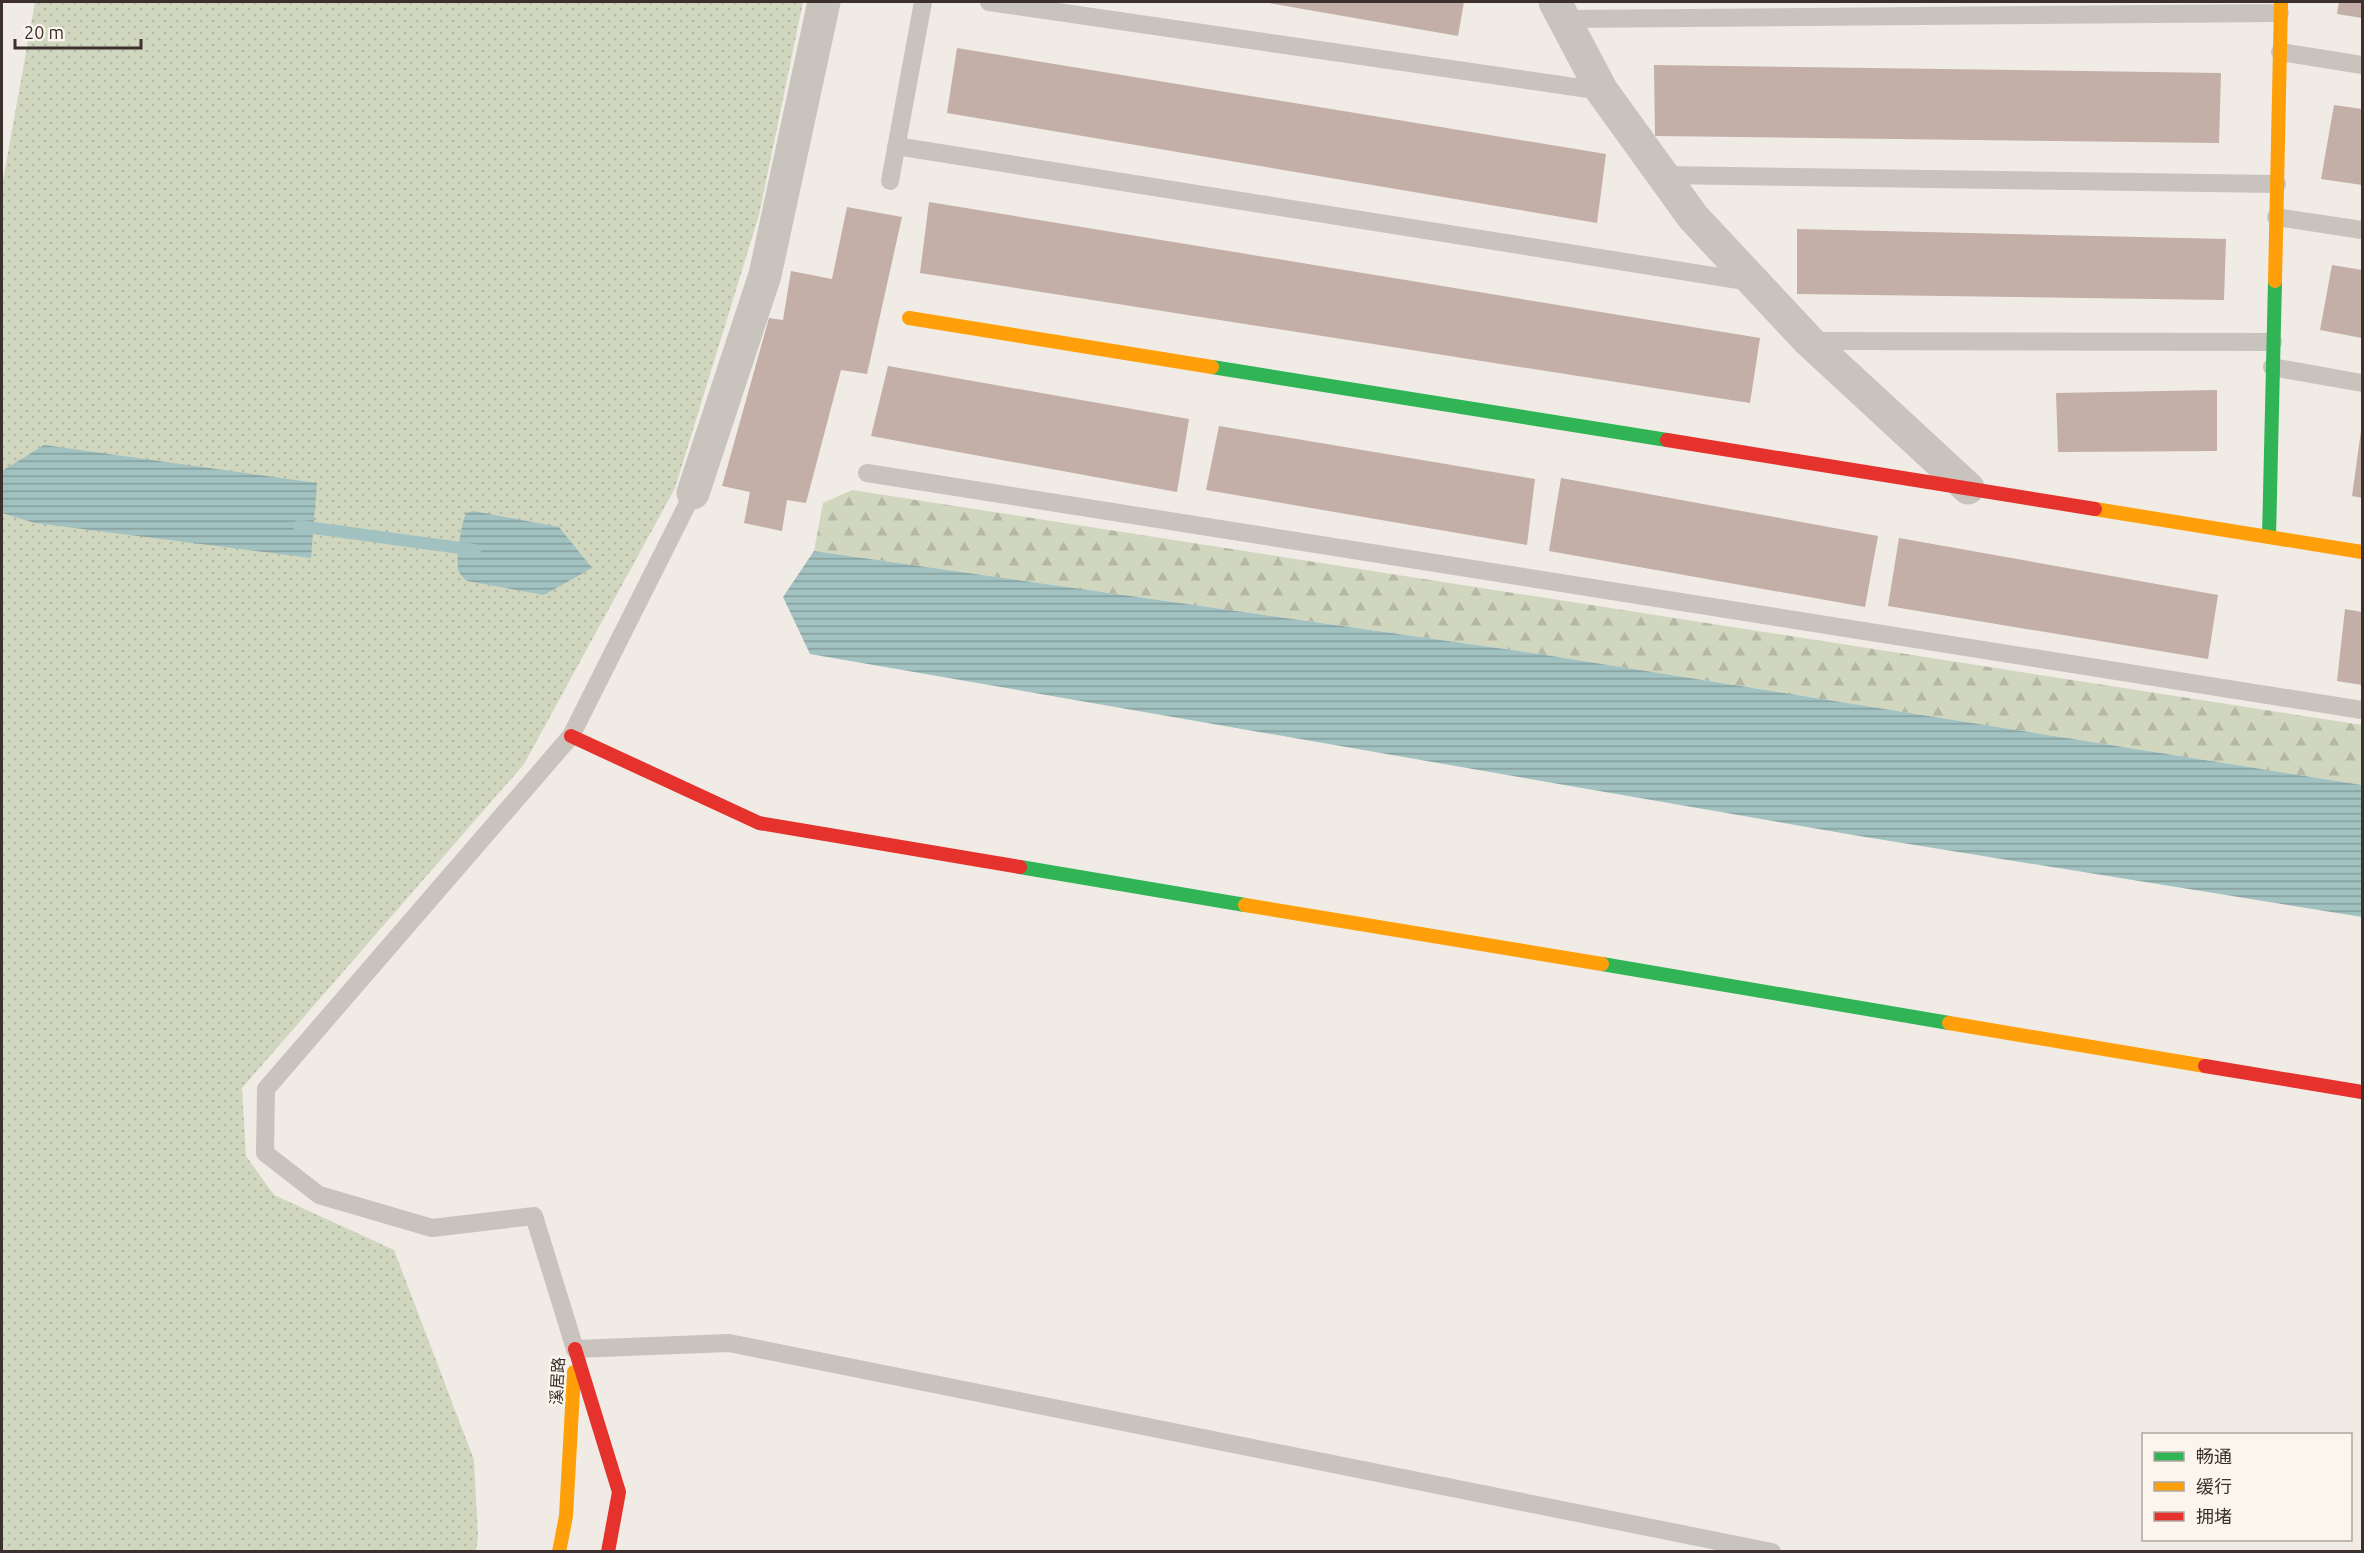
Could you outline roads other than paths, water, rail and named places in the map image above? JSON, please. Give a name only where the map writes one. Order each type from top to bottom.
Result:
[{"type":"street","points":[[693,493],[765,275],[824,2]]},
{"type":"street","points":[[2269,537],[2281,7]]},
{"type":"street","points":[[1559,10],[1602,92],[1693,217],[1809,340],[1968,488]]},
{"type":"street","points":[[909,318],[2362,552]]},
{"type":"street","points":[[571,736],[759,824],[2362,1092]]},
{"type":"street","name":"溪居路","points":[[559,1551],[566,1516],[575,1349]]},
{"type":"street","name":"溪居路","points":[[575,1349],[619,1492],[608,1551]]},
{"type":"lane","points":[[890,182],[923,2]]},
{"type":"lane","points":[[989,2],[1602,92]]},
{"type":"lane","points":[[1559,10],[2281,7]]},
{"type":"lane","points":[[2280,52],[2362,65]]},
{"type":"lane","points":[[896,146],[1752,282]]},
{"type":"lane","points":[[1662,175],[2277,184]]},
{"type":"lane","points":[[2276,217],[2362,230]]},
{"type":"lane","points":[[1809,340],[2273,342]]},
{"type":"lane","points":[[2272,367],[2362,382]]},
{"type":"lane","points":[[867,473],[2362,710]]},
{"type":"lane","points":[[693,493],[571,736],[266,1089],[265,1154],[319,1195],[432,1228],[534,1216],[575,1349],[729,1343],[1772,1551]]},
{"type":"water","points":[[44,445],[317,483],[311,558],[35,523],[2,513],[2,471]]},
{"type":"water","points":[[473,511],[559,527],[592,568],[544,595],[467,581],[458,569],[458,549],[466,513]]},
{"type":"water","points":[[814,551],[1533,653],[2362,785],[2362,917],[1853,835],[810,654],[783,597]]},
{"type":"waterway","points":[[299,526],[475,550]]}]
